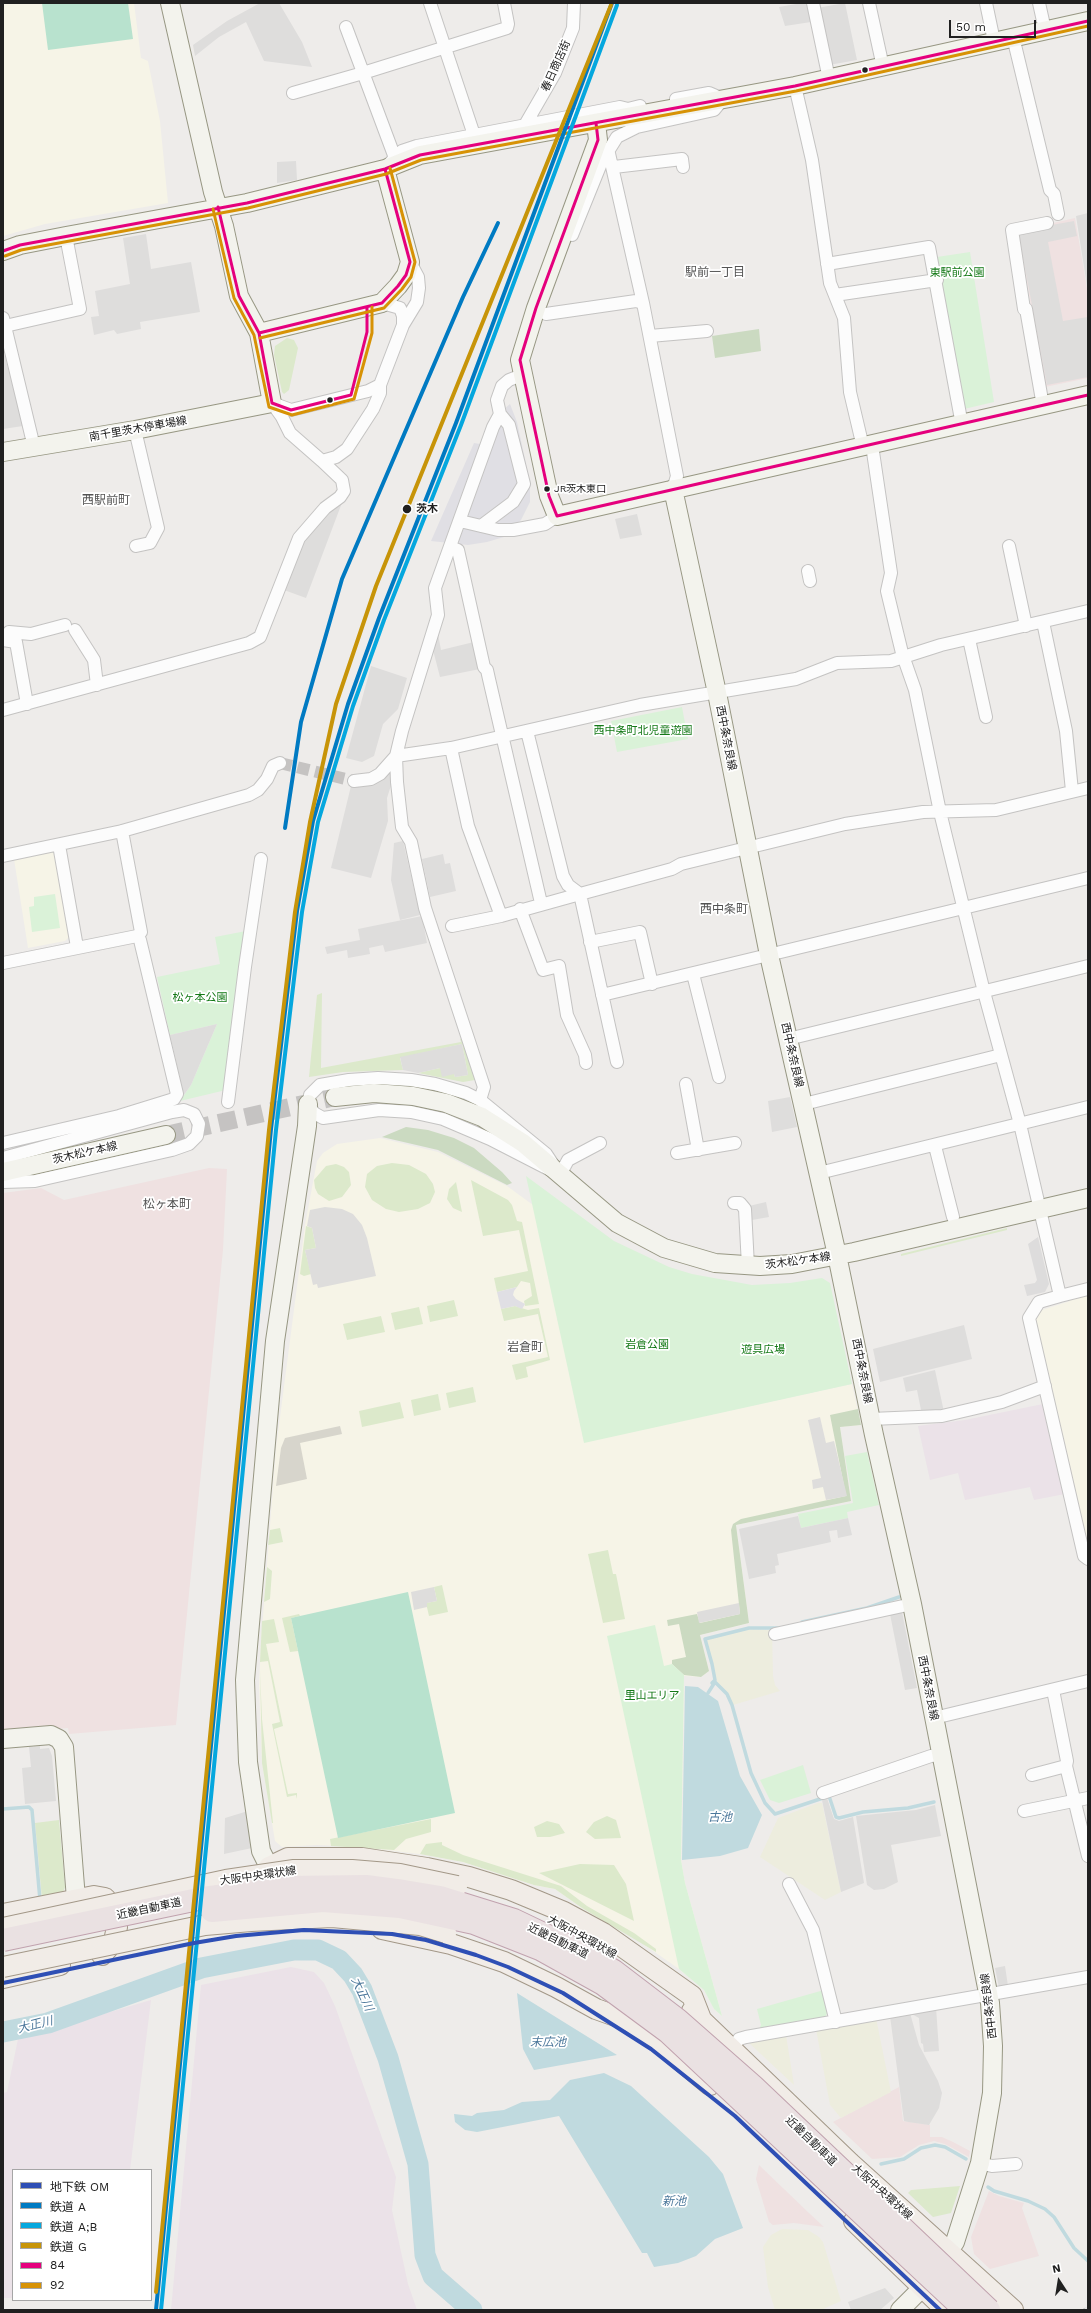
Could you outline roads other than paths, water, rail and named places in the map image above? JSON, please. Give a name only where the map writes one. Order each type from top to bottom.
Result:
[{"type":"highway","name":"近畿自動車道","points":[[3,1940],[202,1898],[285,1886],[366,1886],[404,1891],[440,1897],[514,1920],[547,1934],[594,1959],[647,1995],[678,2020],[753,2086],[989,2310]]},
{"type":"highway","name":"近畿自動車道","points":[[3,1954],[205,1912],[254,1906],[323,1901],[400,1907],[467,1922],[509,1935],[540,1949],[603,1984],[668,2032],[965,2310]]},
{"type":"main road","points":[[632,2022],[596,2009],[556,1987],[504,1962],[451,1944],[388,1930],[314,1923],[279,1924],[271,1921],[263,1910],[260,1896],[261,1881],[269,1867],[288,1858],[362,1858],[427,1868],[469,1877],[512,1890],[564,1912],[632,1952],[692,1996],[701,2019]]},
{"type":"main road","name":"大阪中央環状線","points":[[3,1928],[226,1880],[294,1870],[352,1870],[400,1874],[457,1886],[520,1906],[575,1931],[633,1966],[701,2019],[796,2112],[1013,2310]]},
{"type":"main road","points":[[3,1914],[94,1896],[105,1898],[114,1909],[118,1927],[114,1941],[101,1956],[3,1978]]},
{"type":"main road","points":[[3,1967],[205,1925],[332,1917],[420,1925],[501,1950],[538,1965],[570,1982],[632,2022],[720,2093],[946,2310]]},
{"type":"street","points":[[3,710],[249,643],[260,637],[299,538],[325,508],[340,497],[344,491],[342,480],[290,434],[282,417],[272,403],[259,333],[239,296],[224,226],[218,207],[170,3]]},
{"type":"street","points":[[430,3],[446,47],[474,135]]},
{"type":"street","points":[[293,93],[364,73],[507,28],[504,3]]},
{"type":"street","name":"春日商店街","points":[[525,125],[555,73],[573,28],[574,3]]},
{"type":"street","points":[[813,3],[829,79]]},
{"type":"street","points":[[869,3],[884,67]]},
{"type":"street","points":[[986,3],[994,41]]},
{"type":"street","points":[[1039,3],[1045,30]]},
{"type":"street","points":[[3,251],[20,245],[218,207],[247,203],[420,155],[795,86],[1088,21]]},
{"type":"street","points":[[322,461],[336,457],[347,449],[373,409],[380,393],[380,385],[403,324],[417,302],[419,288],[418,276],[410,262],[390,163],[364,73],[346,27]]},
{"type":"street","points":[[1013,37],[1050,190],[1054,194],[1058,214]]},
{"type":"street","points":[[795,86],[812,160],[830,282],[844,318],[850,392],[868,450],[891,573],[887,592],[902,653],[915,690],[940,812],[984,992],[1020,1124],[1060,1296]]},
{"type":"street","points":[[390,163],[402,151],[417,146],[525,125],[709,93],[724,99]]},
{"type":"street","points":[[556,516],[549,496],[520,360],[608,149],[617,137],[627,131],[714,110],[724,99]]},
{"type":"street","points":[[541,311],[598,140],[596,123]]},
{"type":"street","points":[[608,149],[614,167],[618,199],[643,303],[678,476],[673,490]]},
{"type":"street","points":[[614,167],[682,159],[683,167]]},
{"type":"street","points":[[1043,406],[1026,309],[1024,309],[1012,230],[1047,222]]},
{"type":"street","points":[[34,447],[4,322],[80,309],[66,236]]},
{"type":"street","points":[[827,264],[929,247],[937,280],[962,424]]},
{"type":"street","points":[[382,303],[406,275],[410,262]]},
{"type":"street","points":[[835,295],[937,280]]},
{"type":"street","points":[[541,311],[636,301],[643,303]]},
{"type":"street","points":[[259,333],[382,303],[400,308],[403,324]]},
{"type":"street","points":[[650,336],[707,331]]},
{"type":"street","points":[[481,526],[513,502],[524,484],[509,425],[500,414],[497,400],[502,386],[509,380],[522,375]]},
{"type":"street","points":[[272,403],[291,410],[368,391],[380,385]]},
{"type":"street","points":[[460,521],[498,530],[513,530],[545,524],[556,516],[673,490],[868,450],[962,424],[1088,395]]},
{"type":"street","name":"南千里茨木停車場線","points":[[3,452],[134,430],[272,403]]},
{"type":"street","points":[[480,1100],[484,1087],[425,908],[412,842],[402,827],[396,782],[396,756],[438,615],[435,588],[493,427],[500,414]]},
{"type":"street","points":[[134,430],[158,528],[150,543],[136,546]]},
{"type":"street","name":"西中条奈良線","points":[[673,490],[717,693],[769,956],[838,1255],[871,1419],[912,1604],[940,1755],[989,1994],[993,2029],[993,2064],[990,2110],[980,2163],[954,2242],[923,2287],[900,2310]]},
{"type":"street","points":[[1009,546],[1026,626]]},
{"type":"street","points":[[450,547],[458,550],[484,667],[487,670],[541,904]]},
{"type":"street","points":[[354,781],[371,779],[380,774],[396,756],[451,748],[640,705],[796,679],[837,663],[891,662],[941,645],[1088,611]]},
{"type":"street","points":[[1043,622],[1066,731],[1072,791]]},
{"type":"street","points":[[27,704],[11,637],[70,628],[94,660],[97,685]]},
{"type":"street","points":[[969,639],[986,717]]},
{"type":"street","points":[[527,731],[563,876],[568,885],[580,894],[617,1062]]},
{"type":"street","points":[[451,748],[468,826],[501,916]]},
{"type":"street","points":[[3,856],[122,831],[238,798],[258,790],[268,779],[273,766],[280,763]]},
{"type":"street","points":[[452,926],[501,916],[672,869],[681,864],[747,850],[845,824],[940,812],[996,810],[1088,788]]},
{"type":"street","points":[[3,963],[137,936],[141,932],[122,831]]},
{"type":"street","points":[[59,845],[77,947]]},
{"type":"street","points":[[228,1102],[261,859]]},
{"type":"street","points":[[602,995],[1088,878]]},
{"type":"street","points":[[520,910],[543,970],[559,966],[567,1015],[586,1055],[586,1063]]},
{"type":"street","points":[[590,942],[640,932],[652,984]]},
{"type":"street","points":[[3,1143],[119,1116],[174,1099],[177,1094],[176,1088],[140,940],[137,936]]},
{"type":"street","points":[[788,1039],[1088,966]]},
{"type":"street","points":[[694,974],[719,1077]]},
{"type":"street","points":[[804,1104],[1001,1055]]},
{"type":"street","points":[[269,1867],[261,1851],[248,1762],[245,1680],[275,1341],[315,1122],[308,1104],[310,1094],[320,1085],[349,1080],[378,1078],[412,1080],[435,1084],[466,1093],[480,1100],[546,1154],[560,1175]]},
{"type":"street","points":[[686,1084],[698,1150]]},
{"type":"street","name":"茨木松ケ本線","points":[[335,1097],[356,1094],[394,1094],[446,1103],[498,1126],[523,1142],[617,1223],[652,1243],[702,1260],[748,1266],[782,1265],[838,1255],[1088,1198]]},
{"type":"street","points":[[819,1173],[935,1146],[1088,1107]]},
{"type":"street","points":[[3,1158],[172,1112],[184,1110],[194,1114],[199,1124],[198,1136],[189,1144],[172,1150],[35,1182],[3,1182]]},
{"type":"street","points":[[315,1122],[379,1110],[431,1116],[477,1133],[560,1175]]},
{"type":"street","name":"茨木松ケ本線","points":[[3,1172],[166,1135]]},
{"type":"street","points":[[560,1175],[568,1160],[600,1142]]},
{"type":"street","points":[[677,1153],[735,1143]]},
{"type":"street","points":[[935,1146],[953,1217]]},
{"type":"street","points":[[734,1203],[740,1203],[745,1209],[748,1266]]},
{"type":"street","points":[[1088,1289],[1039,1302],[1029,1318],[1084,1556],[1088,1559]]},
{"type":"street","points":[[871,1419],[942,1416],[1002,1402],[1045,1386]]},
{"type":"street","points":[[775,1634],[912,1604]]},
{"type":"street","points":[[934,1718],[1088,1682]]},
{"type":"street","points":[[1054,1690],[1067,1761],[1066,1766],[1088,1856]]},
{"type":"street","points":[[3,1739],[51,1735],[59,1738],[64,1747],[76,1899]]},
{"type":"street","points":[[823,1794],[931,1756],[940,1755]]},
{"type":"street","points":[[1032,1775],[1066,1766]]},
{"type":"street","points":[[1024,1811],[1088,1798]]},
{"type":"street","points":[[789,1884],[814,1930],[836,2022]]},
{"type":"street","points":[[732,2049],[739,2039],[746,2037],[1088,1977]]},
{"type":"street","points":[[796,2112],[822,2161],[977,2310]]},
{"type":"street","points":[[980,2163],[992,2166],[1016,2164]]},
{"type":"water","name":"古池","points":[[685,1686],[698,1687],[718,1701],[740,1776],[762,1815],[748,1848],[720,1856],[682,1860]]},
{"type":"water","name":"末広池","points":[[517,1993],[617,2055],[534,2070],[523,2049]]},
{"type":"water","name":"新池","points":[[604,2073],[631,2086],[709,2157],[723,2174],[743,2228],[715,2239],[696,2256],[678,2263],[654,2267],[647,2253],[642,2253],[559,2116],[477,2132],[465,2130],[455,2122],[454,2114],[472,2116],[477,2113],[504,2110],[522,2102],[550,2100],[570,2080]]},
{"type":"waterway","points":[[802,1622],[867,1608],[899,1597]]},
{"type":"waterway","points":[[712,1683],[715,1680],[705,1639],[749,1628],[778,1628]]},
{"type":"waterway","points":[[708,1693],[715,1682],[727,1694],[732,1705],[751,1773],[765,1803],[775,1814],[829,1796],[836,1817],[839,1818],[863,1812],[908,1808],[934,1802]]},
{"type":"waterway","points":[[3,1809],[29,1807],[32,1810],[40,1900]]},
{"type":"waterway","name":"大正川","points":[[3,2032],[48,2023],[201,1968],[294,1950],[318,1950],[339,1960],[353,1975],[362,1990],[388,2058],[418,2164],[425,2255],[433,2276],[472,2310]]},
{"type":"waterway","points":[[881,2164],[904,2159],[921,2148],[935,2145],[945,2147],[966,2159]]},
{"type":"waterway","points":[[988,2187],[994,2191],[1028,2201],[1045,2209],[1054,2217],[1074,2248],[1088,2261]]},
{"type":"tunnel","points":[[280,763],[354,781]]},
{"type":"tunnel","points":[[166,1135],[335,1097]]},
{"type":"metro line","name":"OM","points":[[3,1983],[194,1943],[236,1936],[304,1930],[392,1934],[426,1940],[476,1955],[508,1967],[563,1993],[651,2049],[735,2116],[940,2310]]},
{"type":"rail line","name":"A","points":[[156,2310],[271,1129],[297,911],[313,821],[348,704],[379,618],[456,423],[612,3]]},
{"type":"rail line","name":"G","points":[[156,2292],[269,1130],[295,912],[310,822],[336,704],[376,586],[611,5]]},
{"type":"rail line","name":"A;B","points":[[161,2310],[276,1130],[302,912],[318,822],[353,706],[384,620],[461,425],[617,5]]},
{"type":"rail line","name":"A","points":[[285,828],[301,722],[342,579],[463,297],[498,223]]},
{"type":"place","name":"JR茨木東口","points":[[547,489]]},
{"type":"place","name":"茨木","points":[[407,509]]},
{"type":"district","name":"駅前一丁目","points":[[715,272]]},
{"type":"district","name":"西駅前町","points":[[106,500]]},
{"type":"district","name":"西中条町","points":[[724,909]]},
{"type":"district","name":"松ヶ本町","points":[[167,1204]]},
{"type":"district","name":"岩倉町","points":[[525,1347]]},
{"type":"park label","name":"東駅前公園","points":[[957,273]]},
{"type":"park label","name":"西中条町北児童遊園","points":[[643,731]]},
{"type":"park label","name":"松ヶ本公園","points":[[200,998]]},
{"type":"park label","name":"岩倉公園","points":[[647,1345]]},
{"type":"park label","name":"遊具広場","points":[[763,1350]]},
{"type":"park label","name":"里山エリア","points":[[652,1696]]}]
